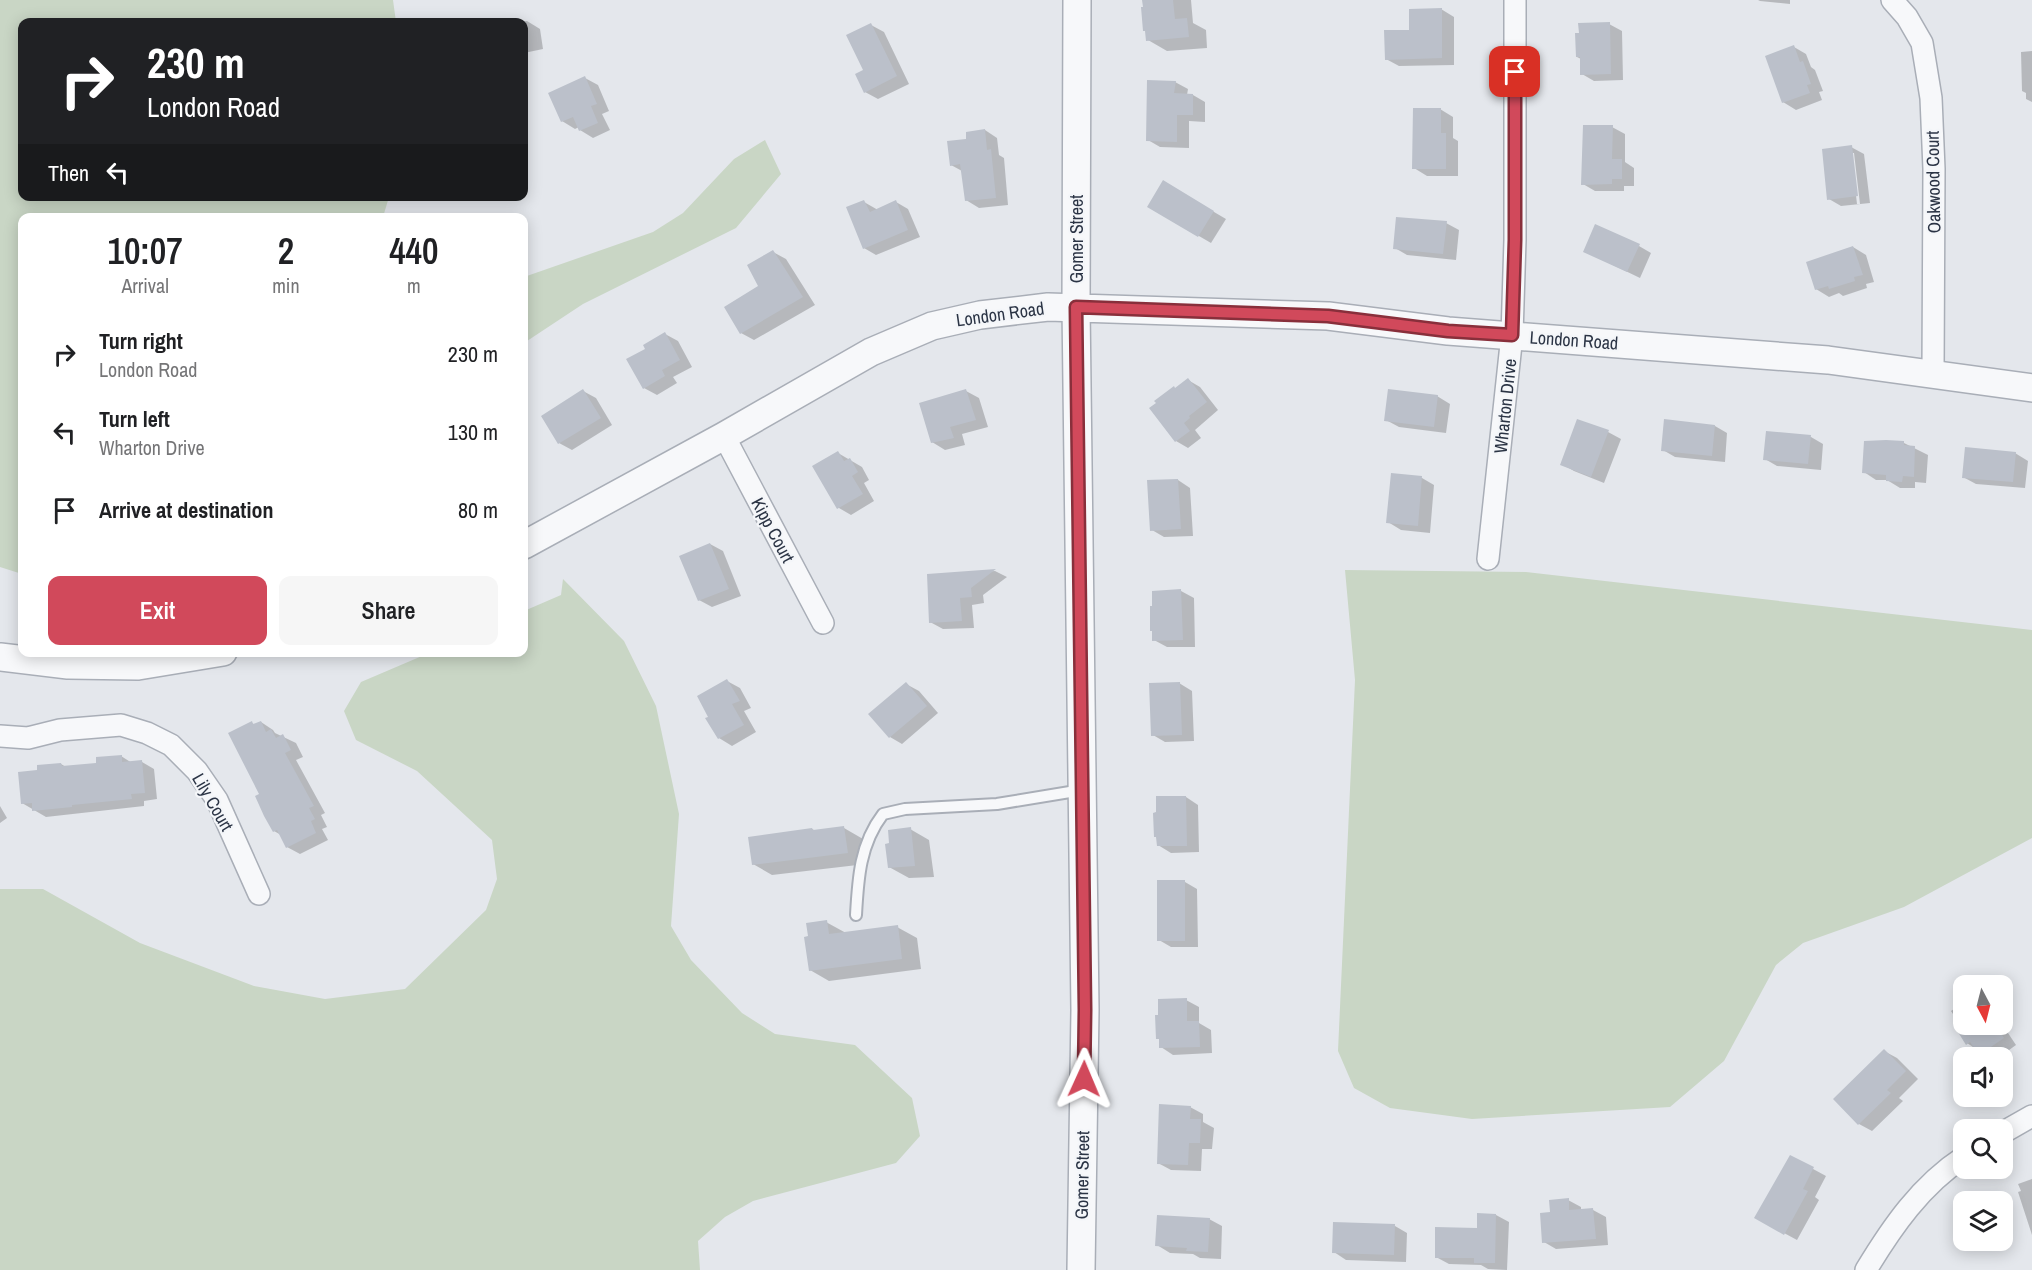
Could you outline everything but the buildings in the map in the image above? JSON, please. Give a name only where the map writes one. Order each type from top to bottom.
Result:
[{"type":"street","name":"Gomer Street","points":[[1077,0],[1076,307],[1085,1010],[1081,1270]]},
{"type":"street","name":"Wharton Drive","points":[[1488,559],[1512,335],[1515,240],[1515,0]]},
{"type":"street","name":"Oakwood Court","points":[[1892,0],[1907,17],[1922,43],[1931,98],[1934,169],[1933,374]]},
{"type":"street","name":"London Road","points":[[528,543],[724,436],[871,352],[932,326],[980,315],[1048,307],[1328,316],[1448,331],[1828,360],[2032,388]]},
{"type":"street","name":"Kipp Court","points":[[724,436],[823,623]]},
{"type":"street","points":[[0,657],[68,665],[138,666],[193,657]]},
{"type":"street","name":"Lily Court","points":[[0,736],[28,738],[60,730],[121,726],[147,733],[171,745],[197,771],[217,801],[259,894]]},
{"type":"street","points":[[2013,1127],[2032,1116]]},
{"type":"street","points":[[1866,1270],[1913,1202],[1953,1164]]},
{"type":"lane","points":[[856,915],[858,875],[863,853],[872,828],[883,814],[905,809],[997,804],[1082,790]]},
{"type":"green space","points":[[0,0],[393,0],[395,18],[18,18],[18,201],[388,201],[384,213],[18,213],[18,573],[0,567]]},
{"type":"green space","points":[[765,140],[781,174],[736,228],[583,304],[528,340],[528,276],[653,232],[683,213],[734,159]]},
{"type":"green space","points":[[1345,570],[1526,572],[2032,630],[2032,838],[1904,907],[1803,943],[1776,965],[1724,1061],[1670,1107],[1472,1119],[1390,1108],[1354,1088],[1338,1051],[1355,680]]},
{"type":"green space","points":[[563,579],[624,641],[656,706],[679,814],[671,926],[691,960],[742,1013],[775,1034],[855,1045],[912,1098],[920,1136],[896,1163],[753,1201],[725,1217],[698,1241],[700,1270],[0,1270],[0,889],[43,889],[140,943],[254,986],[325,999],[405,989],[486,910],[497,879],[492,840],[417,771],[356,740],[344,711],[361,682],[420,657],[528,657],[528,609],[561,595]]},
{"type":"route","points":[[1084,1079],[1076,307],[1328,316],[1448,331],[1512,335],[1515,240],[1515,72]]}]
